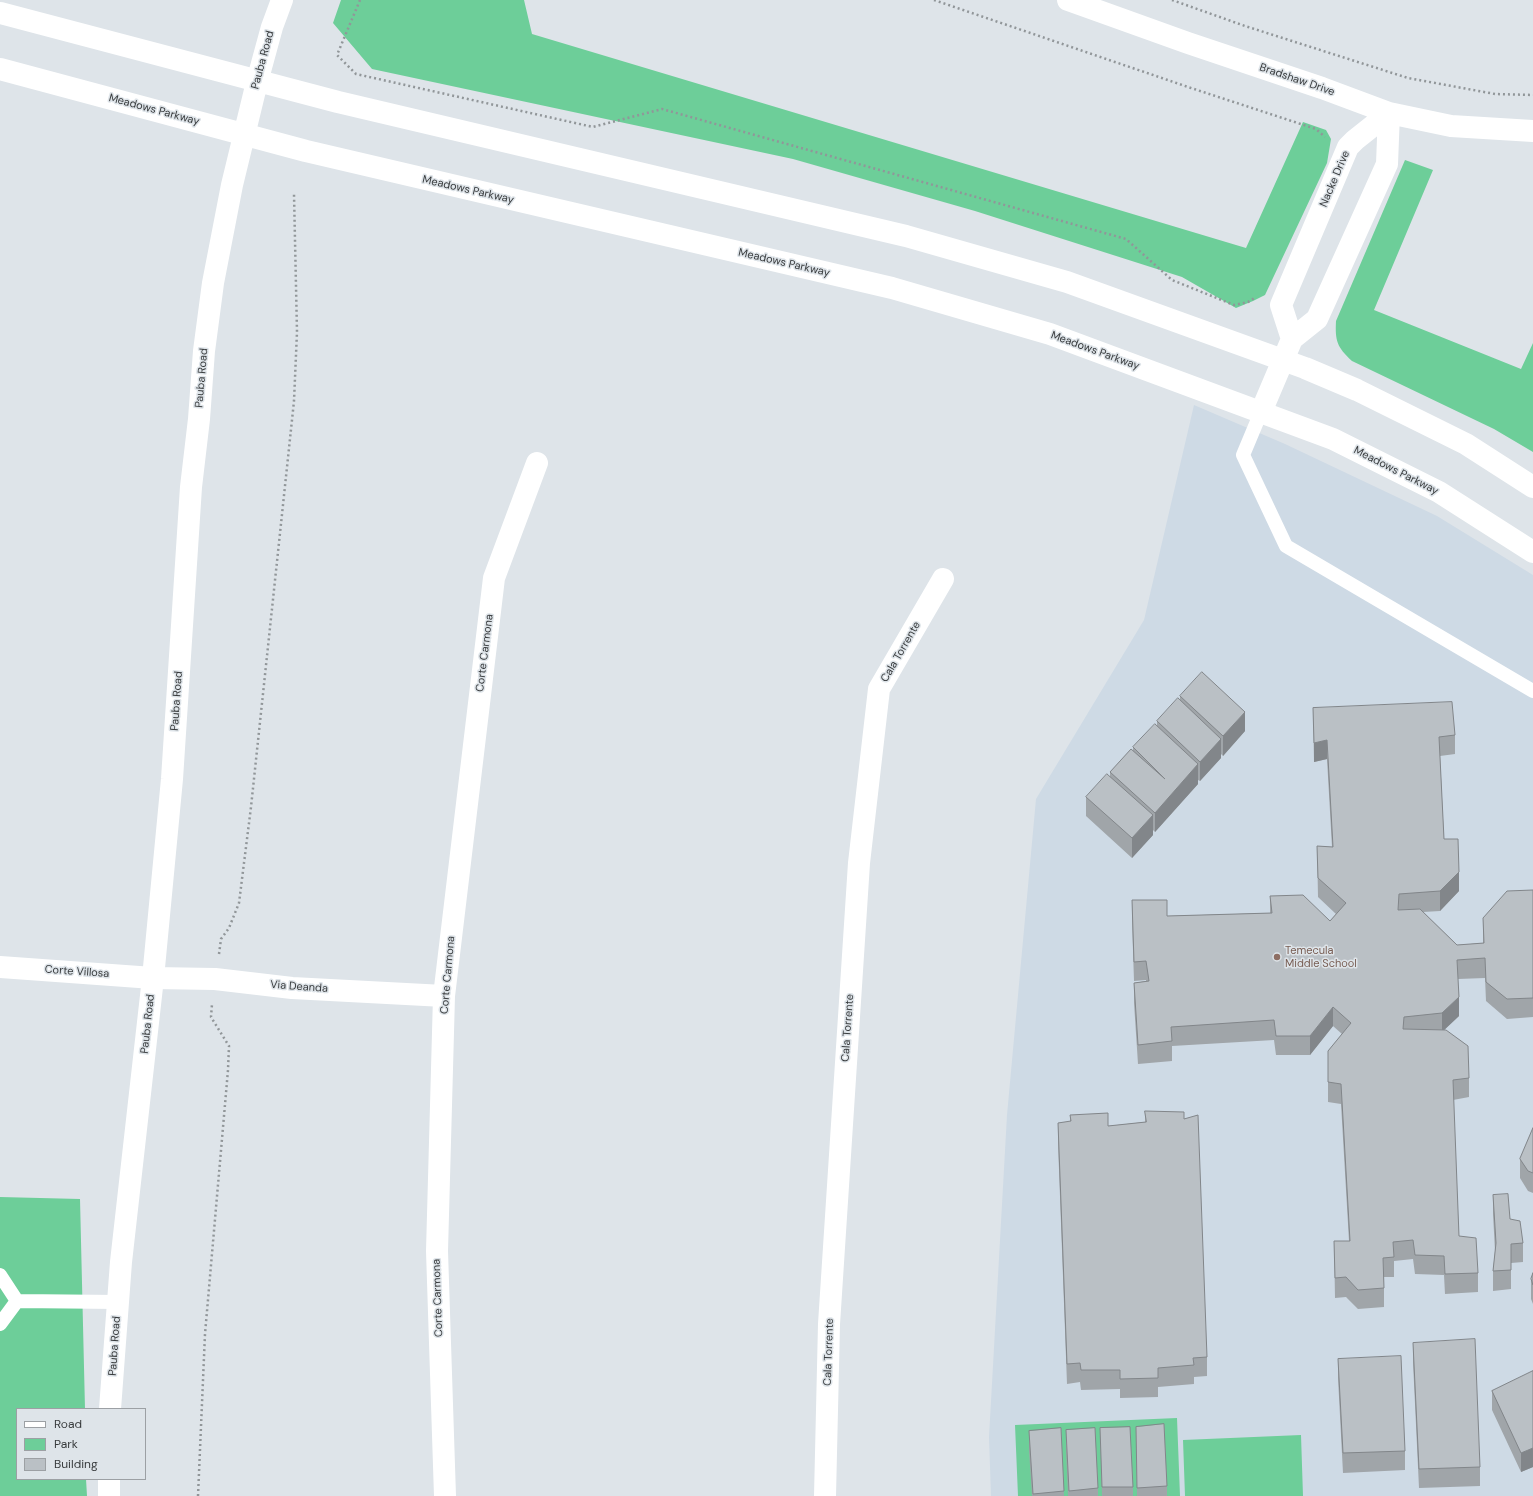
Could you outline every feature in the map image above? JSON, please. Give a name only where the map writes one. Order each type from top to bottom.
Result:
[{"type":"main road","name":"Pauba Road","points":[[110,1408],[121,1262],[153,978],[172,779],[191,495],[204,351],[213,283],[232,185],[257,82],[272,27],[282,0]]},
{"type":"main road","name":"Bradshaw Drive","points":[[1068,0],[1188,43],[1322,88],[1389,113],[1451,126],[1533,131]]},
{"type":"main road","points":[[0,13],[257,82],[906,236],[1067,282],[1284,360],[1357,390],[1466,444],[1533,487]]},
{"type":"main road","name":"Meadows Parkway","points":[[0,70],[306,151],[892,288],[1050,334],[1333,439],[1439,492],[1533,552]]},
{"type":"main road","points":[[1261,412],[1292,339],[1318,319],[1387,164],[1389,113]]},
{"type":"main road","name":"Nacke Drive","points":[[1292,339],[1281,305],[1348,147],[1389,113]]},
{"type":"main road","name":"Corte Carmona","points":[[445,1496],[437,1251],[444,996],[494,578],[537,463]]},
{"type":"main road","name":"Cala Torrente","points":[[825,1496],[829,1324],[858,886],[879,688],[943,579]]},
{"type":"main road","name":"Corte Villosa","points":[[0,967],[153,978]]},
{"type":"main road","name":"Via Deanda","points":[[153,978],[215,979],[292,988],[444,996]]},
{"type":"main road","points":[[109,1480],[109,1496]]},
{"type":"lane","points":[[1261,412],[1243,455],[1286,546],[1533,691]]},
{"type":"lane","points":[[0,1275],[17,1301]]},
{"type":"lane","points":[[17,1301],[119,1302]]},
{"type":"lane","points":[[0,1324],[17,1301]]},
{"type":"path","points":[[360,0],[337,55],[356,74],[593,127],[662,109],[1126,239],[1172,280],[1234,305],[1248,302],[1261,294]]},
{"type":"path","points":[[934,0],[1316,129],[1327,138]]},
{"type":"path","points":[[1172,0],[1245,26],[1408,78],[1495,94],[1533,95]]},
{"type":"path","points":[[198,1496],[205,1334],[229,1064],[229,1046],[211,1017],[221,939],[229,928],[239,903],[251,807],[294,401],[297,332],[294,194]]},
{"type":"shaded area","name":"Temecula Middle School","points":[[1194,405],[1285,444],[1437,516],[1533,575],[1533,1496],[991,1496],[989,1437],[1007,1115],[1036,799],[1144,620]]},
{"type":"green space","points":[[341,0],[524,0],[532,34],[1246,248],[1303,122],[1326,130],[1331,139],[1327,163],[1265,295],[1236,308],[1182,277],[975,211],[793,159],[372,69],[333,23]]},
{"type":"green space","points":[[1405,160],[1433,170],[1374,310],[1521,369],[1533,343],[1533,452],[1494,429],[1352,361],[1343,352],[1338,343],[1336,321]]},
{"type":"green space","points":[[0,1197],[80,1199],[85,1408],[16,1408],[16,1480],[86,1480],[87,1496],[0,1496]]},
{"type":"green space","points":[[1177,1418],[1180,1496],[1018,1496],[1015,1425]]},
{"type":"green space","points":[[1301,1435],[1303,1496],[1185,1496],[1183,1440]]},
{"type":"building","points":[[1202,672],[1245,712],[1223,736],[1180,696]]},
{"type":"building","points":[[1178,698],[1221,739],[1200,762],[1157,721]]},
{"type":"building","points":[[1452,702],[1455,735],[1439,737],[1444,839],[1458,839],[1459,872],[1440,891],[1399,894],[1398,910],[1420,909],[1457,945],[1484,943],[1483,918],[1507,891],[1533,890],[1533,998],[1507,999],[1486,982],[1485,958],[1457,960],[1459,997],[1442,1013],[1404,1017],[1403,1029],[1446,1030],[1468,1046],[1469,1078],[1453,1080],[1459,1236],[1476,1238],[1478,1273],[1445,1274],[1444,1256],[1415,1255],[1413,1240],[1393,1242],[1394,1257],[1383,1258],[1384,1288],[1358,1290],[1346,1277],[1335,1278],[1334,1241],[1350,1241],[1341,1084],[1328,1082],[1328,1051],[1351,1023],[1333,1007],[1310,1036],[1276,1036],[1274,1020],[1171,1027],[1172,1041],[1138,1045],[1134,983],[1149,981],[1146,961],[1134,962],[1132,900],[1167,900],[1167,916],[1272,913],[1270,896],[1303,895],[1330,921],[1346,903],[1318,878],[1317,846],[1333,847],[1327,740],[1314,743],[1313,708]]},
{"type":"building","points":[[1155,724],[1198,764],[1155,813],[1110,772],[1131,749],[1165,779],[1133,747]]},
{"type":"building","points":[[1107,774],[1153,815],[1132,838],[1086,797]]},
{"type":"building","points":[[1145,1111],[1184,1112],[1184,1119],[1198,1115],[1207,1357],[1193,1358],[1194,1365],[1158,1368],[1158,1378],[1120,1379],[1120,1370],[1081,1370],[1080,1363],[1067,1364],[1058,1123],[1071,1121],[1070,1115],[1108,1113],[1108,1126],[1146,1122]]},
{"type":"building","points":[[1533,1128],[1533,1173],[1528,1171],[1520,1159]]},
{"type":"building","points":[[1508,1194],[1510,1219],[1520,1221],[1523,1243],[1511,1244],[1511,1270],[1493,1271],[1496,1243],[1493,1195]]},
{"type":"building","points":[[1533,1273],[1533,1285],[1531,1279]]},
{"type":"building","points":[[1475,1339],[1480,1467],[1419,1469],[1413,1343]]},
{"type":"building","points":[[1401,1356],[1405,1451],[1343,1453],[1338,1359]]},
{"type":"building","points":[[1533,1371],[1533,1448],[1521,1453],[1492,1391]]},
{"type":"building","points":[[1164,1424],[1167,1486],[1137,1488],[1136,1427]]},
{"type":"building","points":[[1130,1427],[1133,1487],[1102,1487],[1100,1428]]},
{"type":"building","points":[[1061,1428],[1064,1491],[1033,1494],[1029,1431]]},
{"type":"building","points":[[1095,1428],[1098,1488],[1069,1491],[1066,1430]]},
{"type":"place","name":"Temecula Middle School","points":[[1277,957]]}]
